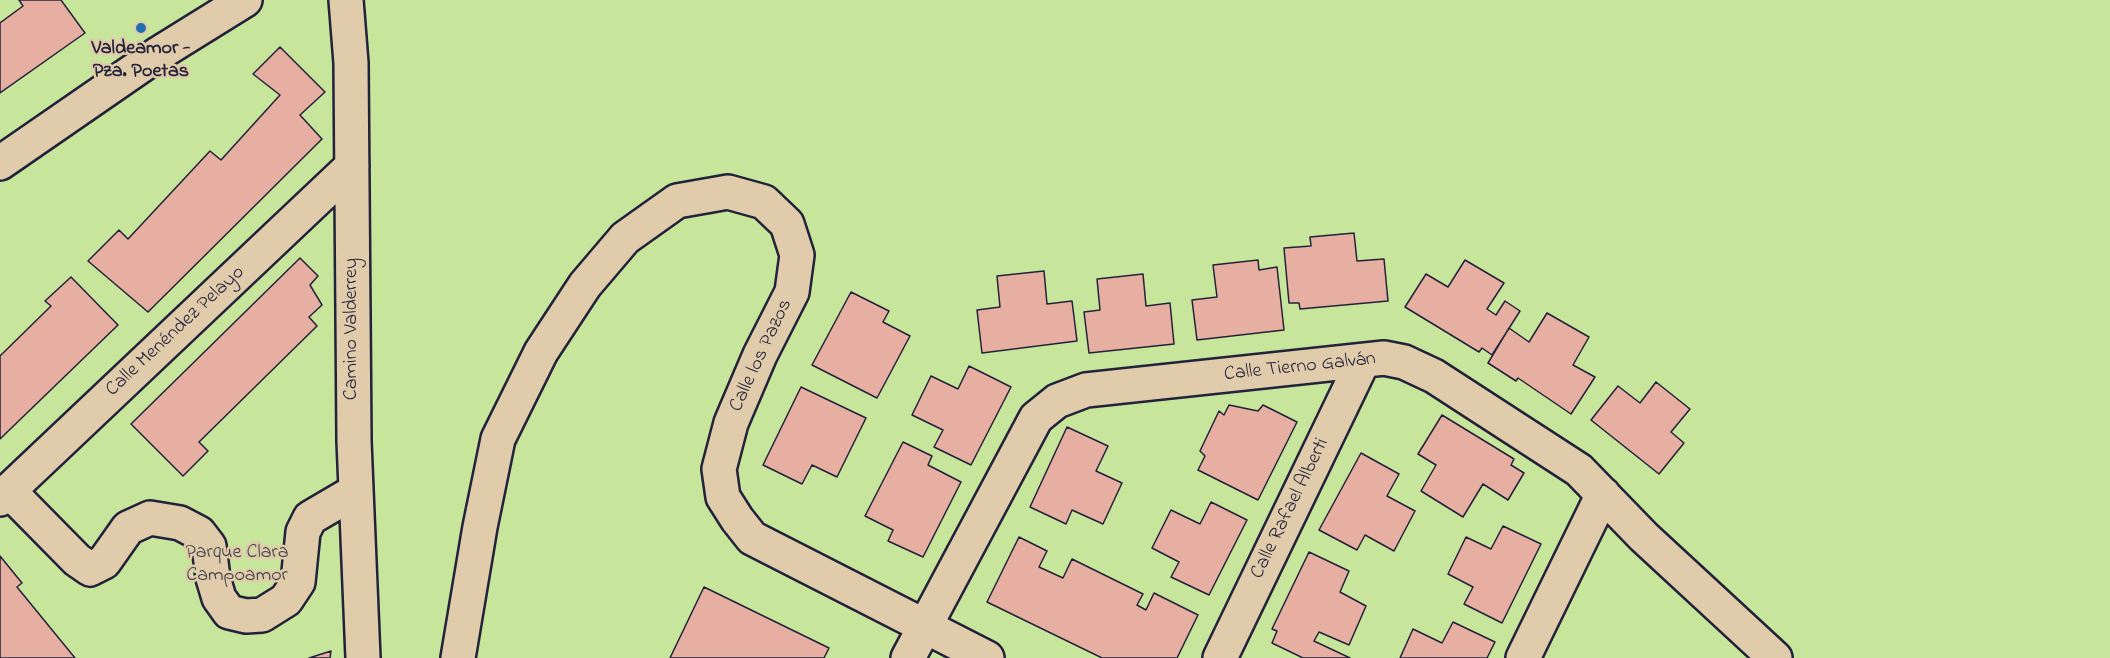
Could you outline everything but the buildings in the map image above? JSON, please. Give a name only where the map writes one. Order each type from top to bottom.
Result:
[{"type":"street","points":[[0,163],[158,54],[245,0]]},
{"type":"street","name":"Camino Valderrey","points":[[346,0],[351,63],[354,429],[363,658]]},
{"type":"street","name":"Calle Menéndez Pelayo","points":[[4,495],[352,166]]},
{"type":"street","name":"Calle los Pazos","points":[[458,658],[480,527],[498,439],[541,352],[585,285],[625,238],[677,201],[728,192],[764,202],[787,224],[797,255],[792,292],[760,355],[731,423],[719,469],[723,497],[736,519],[752,538],[987,658]]},
{"type":"street","name":"Calle Tierno Galván","points":[[908,658],[1036,418],[1057,401],[1086,390],[1384,358],[1404,362],[1434,376],[1579,470],[1653,544],[1774,658]]},
{"type":"street","name":"Calle Rafael Alberti","points":[[1220,658],[1363,361]]},
{"type":"street","points":[[4,495],[90,569],[104,562],[128,528],[150,518],[180,523],[190,528],[199,533],[209,546],[213,578],[219,598],[229,612],[246,616],[262,615],[286,600],[297,582],[303,532],[309,518],[356,490]]},
{"type":"street","points":[[1523,658],[1603,494]]},
{"type":"green space","name":"Parque Clara Campoamor","points":[[0,0],[2110,0],[2110,658],[0,658]]},
{"type":"place","name":"Valdeamor - Pza. Poetas","points":[[141,28]]}]
